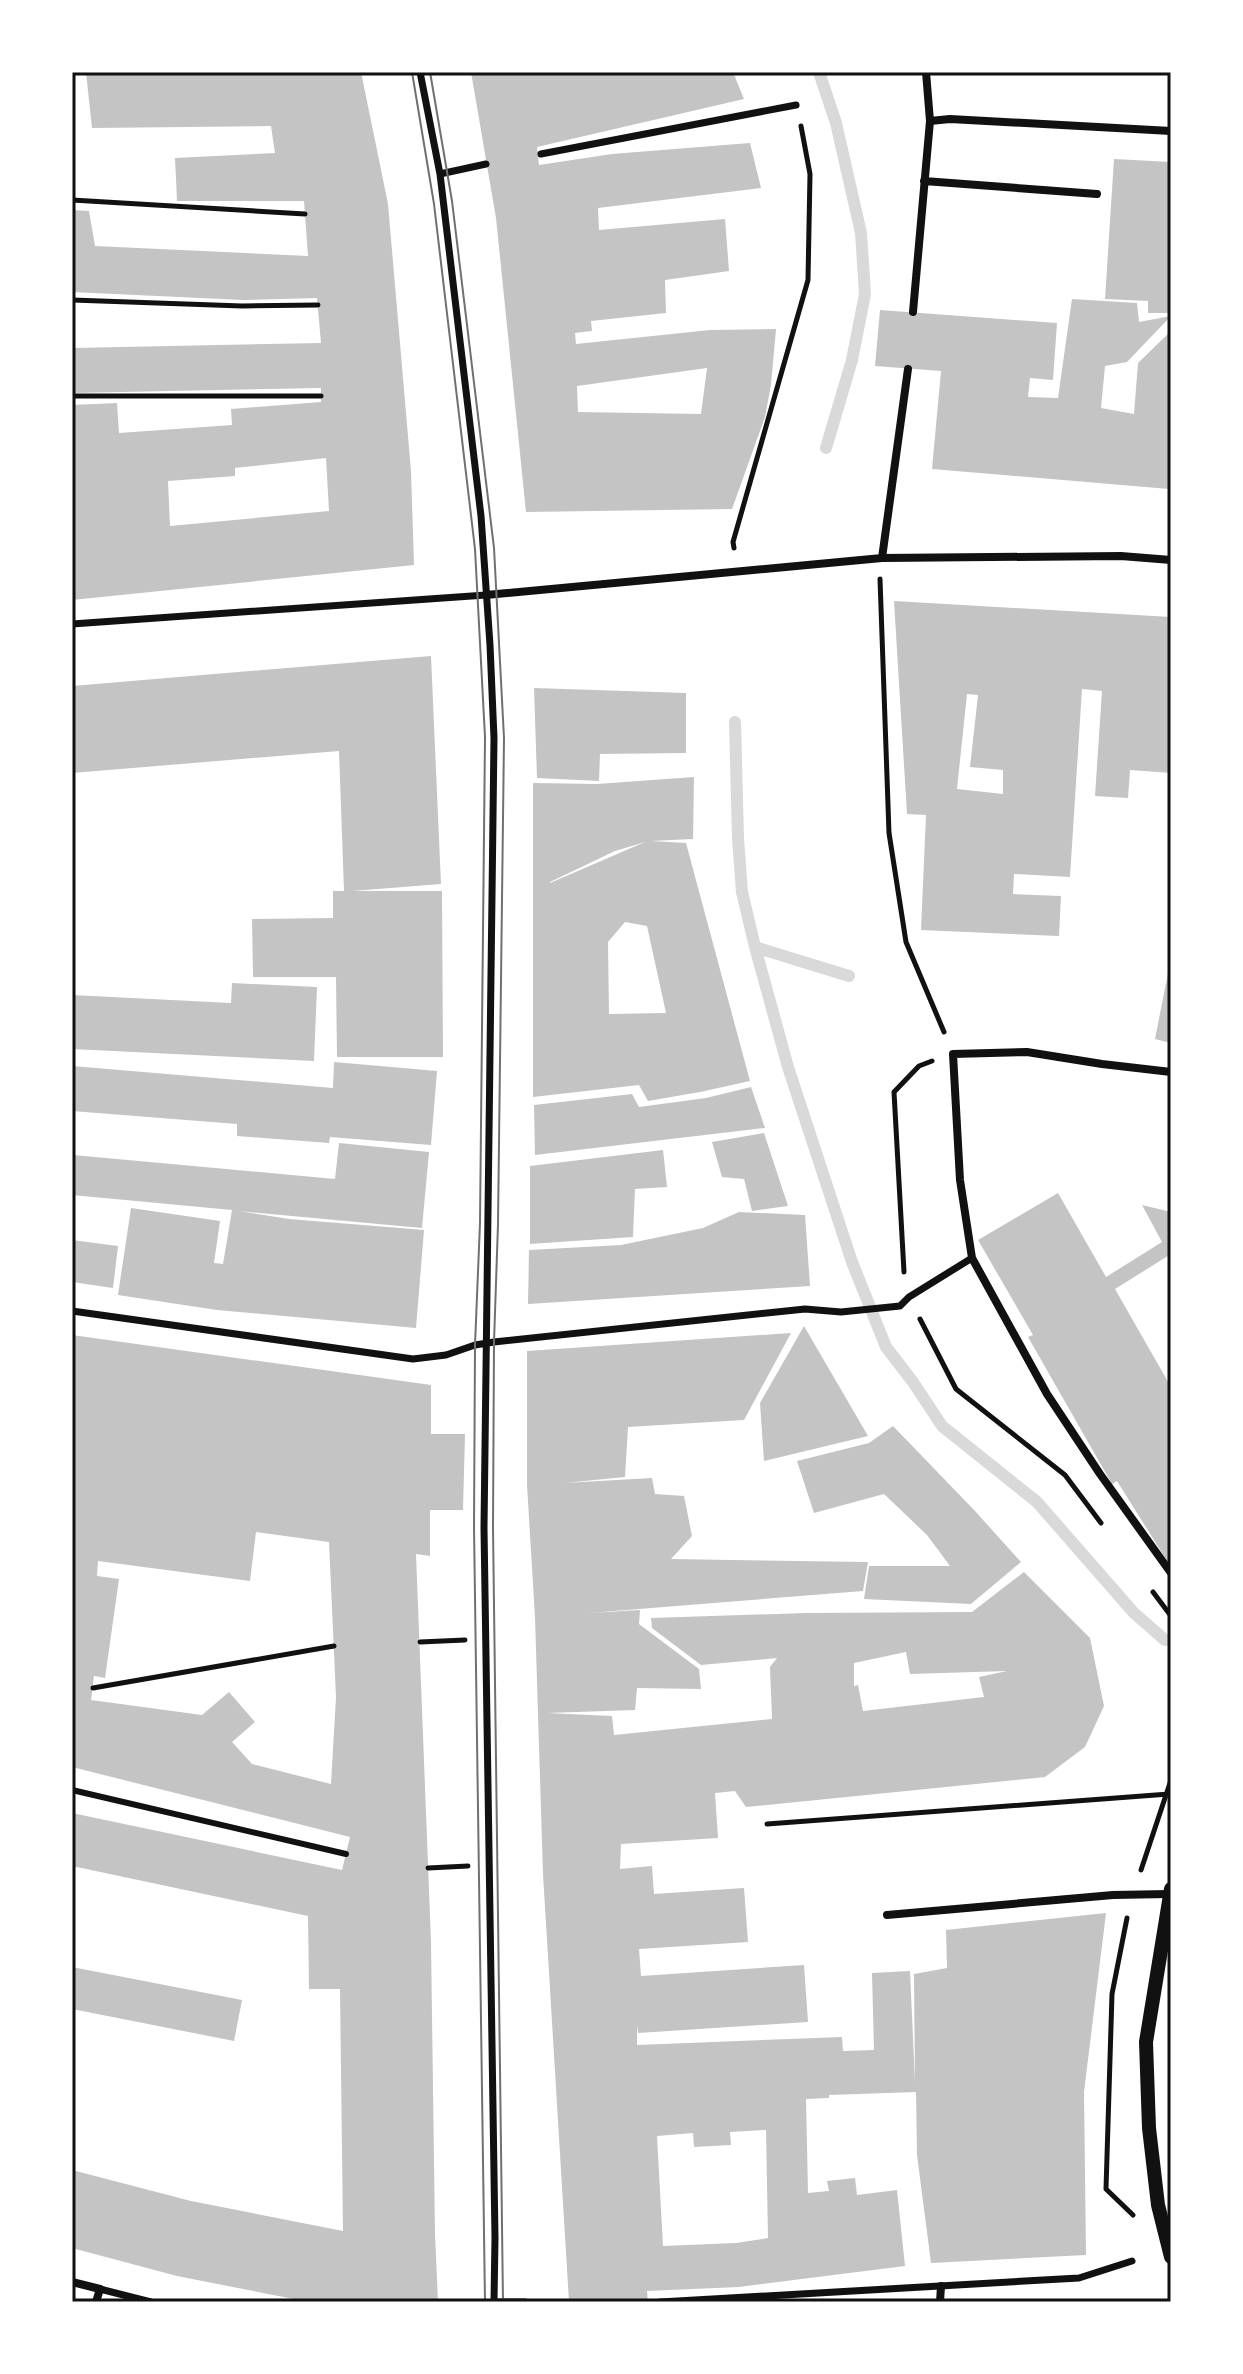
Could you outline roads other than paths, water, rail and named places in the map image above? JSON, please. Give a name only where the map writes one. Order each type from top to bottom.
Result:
[{"type":"street","points":[[420,72],[440,174],[484,548],[494,753],[484,1528],[494,2302],[525,2302]]},
{"type":"street","points":[[913,312],[930,121],[926,72]]},
{"type":"street","points":[[541,154],[796,105]]},
{"type":"street","points":[[930,121],[950,119],[1171,131]]},
{"type":"street","points":[[440,174],[486,164]]},
{"type":"street","points":[[924,181],[1097,194]]},
{"type":"street","points":[[882,558],[908,369]]},
{"type":"street","points":[[72,624],[486,595],[882,558],[1121,556],[1171,560]]},
{"type":"street","points":[[1171,1072],[1027,1052],[953,1054],[960,1180],[972,1258],[1047,1394],[1171,1573]]},
{"type":"street","points":[[72,1311],[413,1359],[446,1355],[485,1344],[805,1309],[841,1312],[900,1306],[909,1297],[972,1258]]},
{"type":"street","points":[[887,1915],[1170,1892],[1146,2042],[1149,2128],[1158,2205],[1169,2252]]},
{"type":"street","points":[[660,2302],[1079,2278],[1132,2261]]},
{"type":"street","points":[[72,2282],[151,2302]]},
{"type":"street","points":[[940,2302],[941,2286]]},
{"type":"street","points":[[96,2302],[100,2289]]},
{"type":"lane","points":[[72,1790],[346,1854]]},
{"type":"waterway","points":[[819,72],[836,123],[861,233],[865,294],[852,360],[826,448]]},
{"type":"waterway","points":[[735,722],[742,892],[755,947],[788,1067],[852,1262],[886,1347],[942,1426],[1037,1502],[1134,1613],[1165,1640]]},
{"type":"waterway","points":[[755,947],[849,976]]},
{"type":"tram line","points":[[412,72],[434,204],[475,549],[485,737],[474,1527],[485,2302]]},
{"type":"tram line","points":[[430,72],[452,201],[494,548],[504,738],[493,1528],[503,2302]]}]
